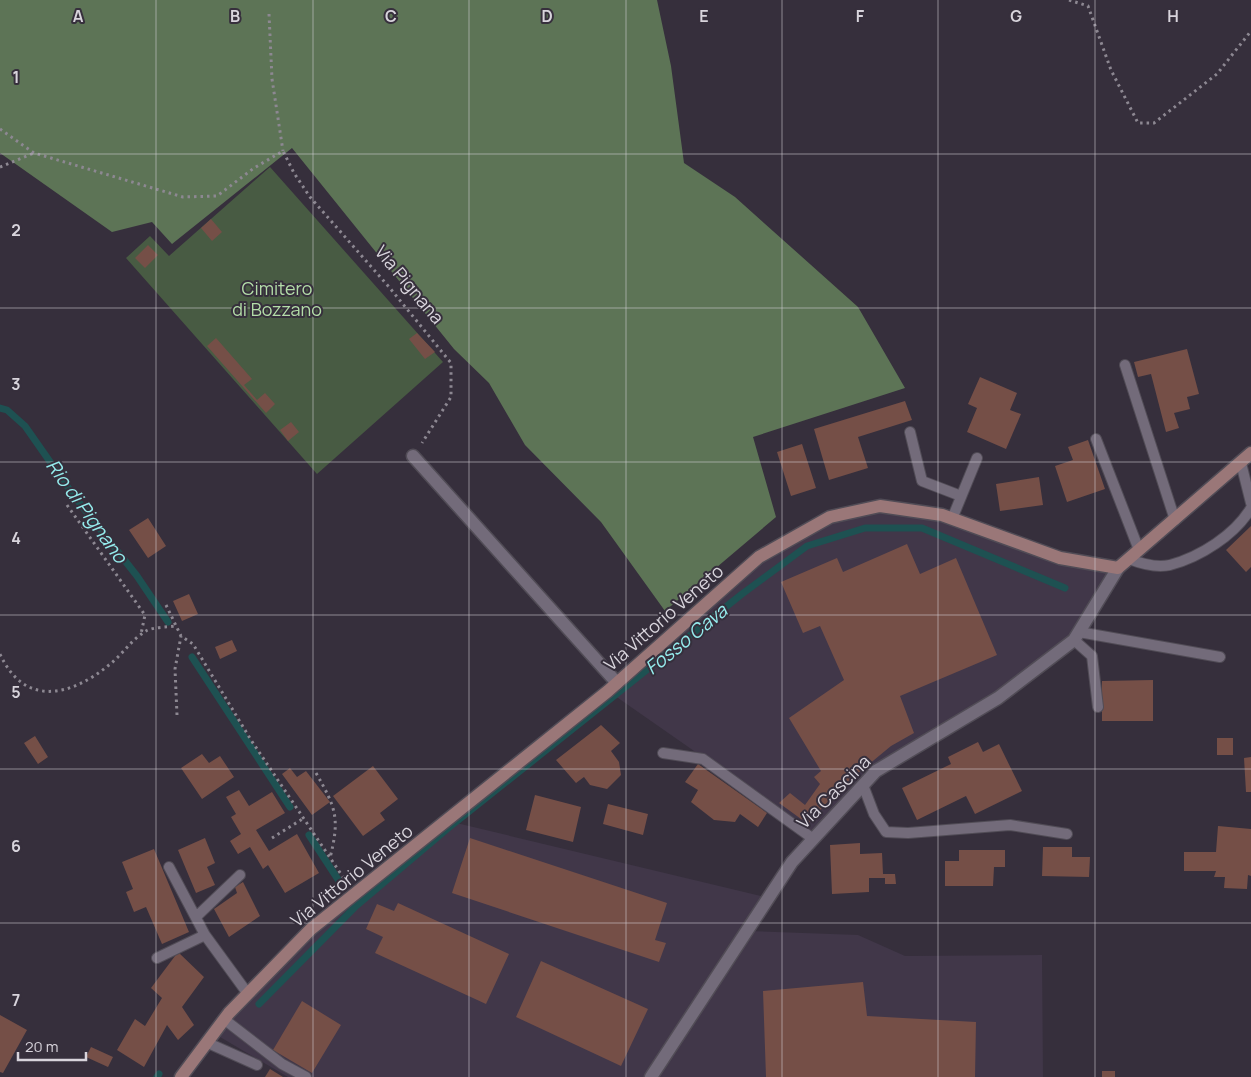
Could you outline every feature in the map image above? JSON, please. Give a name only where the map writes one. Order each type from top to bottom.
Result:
[{"type":"street","points":[[1118,568],[1251,453]]},
{"type":"street","points":[[413,456],[617,683]]},
{"type":"street","name":"Via Vittorio Veneto","points":[[181,1077],[225,1020],[311,929],[617,683],[759,557],[830,517],[880,506],[942,515],[1060,558],[1118,568]]},
{"type":"street","name":"Via Cascina","points":[[651,1077],[792,862],[812,838],[876,771],[998,698],[1076,636],[1118,568]]},
{"type":"lane","points":[[1125,365],[1175,520]]},
{"type":"lane","points":[[910,432],[922,481],[961,496]]},
{"type":"lane","points":[[1096,439],[1139,550]]},
{"type":"lane","points":[[952,519],[977,458]]},
{"type":"lane","points":[[1241,463],[1251,503]]},
{"type":"lane","points":[[1129,558],[1145,565],[1169,565],[1208,548],[1242,523],[1251,508]]},
{"type":"lane","points":[[1076,636],[1220,657]]},
{"type":"lane","points":[[1076,636],[1092,656],[1098,707]]},
{"type":"lane","points":[[663,753],[703,759],[812,838]]},
{"type":"lane","points":[[863,785],[874,814],[886,832],[908,833],[1010,826],[1068,834]]},
{"type":"lane","points":[[169,867],[205,935],[248,994]]},
{"type":"lane","points":[[196,917],[240,875]]},
{"type":"lane","points":[[157,958],[205,935]]},
{"type":"lane","points":[[225,1020],[282,1064],[306,1077]]},
{"type":"lane","points":[[208,1043],[257,1065]]},
{"type":"path","points":[[1069,0],[1088,6],[1111,70],[1138,123],[1154,123],[1217,74],[1251,31]]},
{"type":"path","name":"Via Pignana","points":[[269,14],[272,79],[283,150],[294,173],[310,197],[389,287],[451,363],[451,397],[413,456]]},
{"type":"path","points":[[0,128],[34,153],[183,197],[217,196],[254,168],[283,150]]},
{"type":"path","points":[[0,167],[34,153]]},
{"type":"path","points":[[67,505],[145,615],[141,635]]},
{"type":"path","points":[[166,605],[180,636],[175,669],[177,715]]},
{"type":"path","points":[[0,654],[8,670],[30,689],[53,693],[76,686],[108,666],[147,630],[176,626]]},
{"type":"path","points":[[180,636],[193,644],[251,740],[355,895]]},
{"type":"path","points":[[316,774],[332,801],[334,811],[337,831],[330,858]]},
{"type":"path","points":[[272,838],[304,818]]},
{"type":"shaded area","points":[[880,506],[942,515],[1060,558],[1118,568],[1074,640],[998,698],[876,771],[816,836],[608,691],[759,557],[830,517]]},
{"type":"shaded area","points":[[448,821],[769,898],[748,931],[858,935],[905,956],[1042,955],[1043,1077],[288,1077],[215,1034],[311,929]]},
{"type":"green space","points":[[0,0],[657,0],[671,66],[684,163],[735,197],[858,307],[905,388],[753,437],[776,517],[665,611],[601,522],[525,445],[489,383],[454,349],[292,148],[172,244],[152,222],[112,232],[0,153]]},
{"type":"green space","name":"Cimitero di Bozzano","points":[[270,167],[443,362],[317,474],[126,258],[150,236],[169,256]]},
{"type":"building","points":[[211,219],[222,232],[212,241],[201,228]]},
{"type":"building","points":[[148,245],[158,255],[145,268],[135,258]]},
{"type":"building","points":[[417,333],[435,352],[425,359],[409,339]]},
{"type":"building","points":[[216,338],[252,379],[244,385],[257,400],[265,393],[275,404],[266,413],[207,346]]},
{"type":"building","points":[[1187,349],[1199,394],[1187,397],[1190,409],[1174,413],[1179,428],[1166,432],[1151,374],[1138,377],[1134,362]]},
{"type":"building","points":[[980,377],[1017,393],[1010,410],[1021,414],[1006,449],[967,432],[977,408],[968,404]]},
{"type":"building","points":[[905,401],[912,420],[858,437],[868,468],[829,480],[814,429]]},
{"type":"building","points":[[291,422],[299,432],[288,441],[280,430]]},
{"type":"building","points":[[1088,440],[1105,489],[1067,502],[1055,466],[1073,460],[1068,447]]},
{"type":"building","points":[[802,444],[816,488],[791,496],[777,452]]},
{"type":"building","points":[[1039,477],[1043,505],[1000,511],[996,484]]},
{"type":"building","points":[[148,518],[166,546],[148,558],[129,530]]},
{"type":"building","points":[[1251,526],[1251,567],[1246,572],[1226,550]]},
{"type":"building","points":[[907,544],[920,574],[956,558],[997,655],[900,696],[914,733],[891,746],[839,789],[808,824],[779,803],[790,793],[805,805],[820,784],[814,777],[821,771],[789,718],[844,680],[820,626],[803,633],[781,582],[837,558],[843,572]]},
{"type":"building","points":[[189,594],[198,614],[182,621],[173,601]]},
{"type":"building","points":[[232,640],[237,651],[220,659],[215,647]]},
{"type":"building","points":[[1153,680],[1153,721],[1102,721],[1102,681]]},
{"type":"building","points":[[601,725],[620,743],[611,751],[619,762],[621,775],[607,789],[590,785],[584,777],[576,783],[556,760]]},
{"type":"building","points":[[35,736],[48,757],[38,764],[24,743]]},
{"type":"building","points":[[1217,738],[1233,738],[1233,755],[1217,755]]},
{"type":"building","points":[[978,742],[983,752],[999,744],[1022,791],[975,814],[966,796],[917,820],[902,788],[951,764],[948,757]]},
{"type":"building","points":[[202,754],[209,763],[220,756],[234,777],[202,799],[181,768]]},
{"type":"building","points":[[1251,757],[1251,792],[1246,792],[1244,758]]},
{"type":"building","points":[[698,764],[767,813],[758,827],[740,814],[735,822],[714,820],[691,802],[698,790],[685,782]]},
{"type":"building","points":[[373,766],[398,799],[380,813],[385,820],[363,836],[333,796]]},
{"type":"building","points":[[290,768],[297,777],[306,771],[330,802],[312,815],[282,774]]},
{"type":"building","points":[[239,790],[249,806],[272,792],[285,813],[256,830],[269,851],[297,834],[319,873],[285,893],[268,865],[263,869],[250,847],[238,854],[230,841],[241,834],[231,817],[236,814],[226,797]]},
{"type":"building","points":[[535,795],[581,807],[573,842],[526,830]]},
{"type":"building","points":[[608,804],[648,814],[643,835],[603,824]]},
{"type":"building","points":[[1218,826],[1251,829],[1251,876],[1248,875],[1247,889],[1224,888],[1225,877],[1214,877],[1216,871],[1184,871],[1184,852],[1216,852]]},
{"type":"building","points":[[205,838],[215,863],[207,867],[215,885],[196,893],[178,850]]},
{"type":"building","points":[[470,838],[667,903],[655,940],[666,943],[659,962],[452,893]]},
{"type":"building","points":[[860,843],[860,854],[882,853],[883,874],[895,874],[896,884],[885,884],[885,878],[869,878],[869,892],[832,894],[830,845]]},
{"type":"building","points":[[1043,847],[1072,847],[1072,857],[1090,857],[1089,877],[1042,876]]},
{"type":"building","points":[[154,849],[189,932],[162,944],[146,907],[134,912],[126,892],[133,889],[122,862]]},
{"type":"building","points":[[959,850],[1005,850],[1005,867],[994,867],[993,886],[945,886],[945,861],[959,861]]},
{"type":"building","points":[[243,882],[260,916],[229,937],[214,909],[237,893],[235,887]]},
{"type":"building","points":[[398,903],[509,954],[486,1004],[375,953],[383,937],[366,929],[377,904],[394,911]]},
{"type":"building","points":[[178,952],[204,977],[182,1007],[194,1025],[178,1040],[167,1025],[144,1067],[117,1050],[135,1019],[145,1026],[162,998],[151,988]]},
{"type":"building","points":[[541,961],[648,1009],[621,1066],[516,1017]]},
{"type":"building","points":[[863,982],[867,1016],[976,1022],[975,1077],[766,1077],[763,991]]},
{"type":"building","points":[[302,1001],[341,1025],[312,1073],[273,1050]]},
{"type":"building","points":[[0,1015],[27,1030],[3,1073],[0,1072]]},
{"type":"building","points":[[91,1047],[113,1057],[108,1067],[86,1057]]},
{"type":"building","points":[[270,1069],[283,1077],[265,1077]]},
{"type":"building","points":[[1102,1071],[1115,1071],[1115,1077],[1102,1077]]},
{"type":"waterway","name":"Rio di Pignano","points":[[0,408],[7,410],[25,426],[74,496],[137,576],[168,622]]},
{"type":"waterway","name":"Fosso Cava","points":[[259,1004],[356,906],[447,829],[742,594],[807,546],[865,528],[922,528],[1065,588]]},
{"type":"waterway","name":"Rio di Pignano","points":[[192,657],[290,807]]},
{"type":"waterway","name":"Rio di Pignano","points":[[309,835],[339,881]]}]
